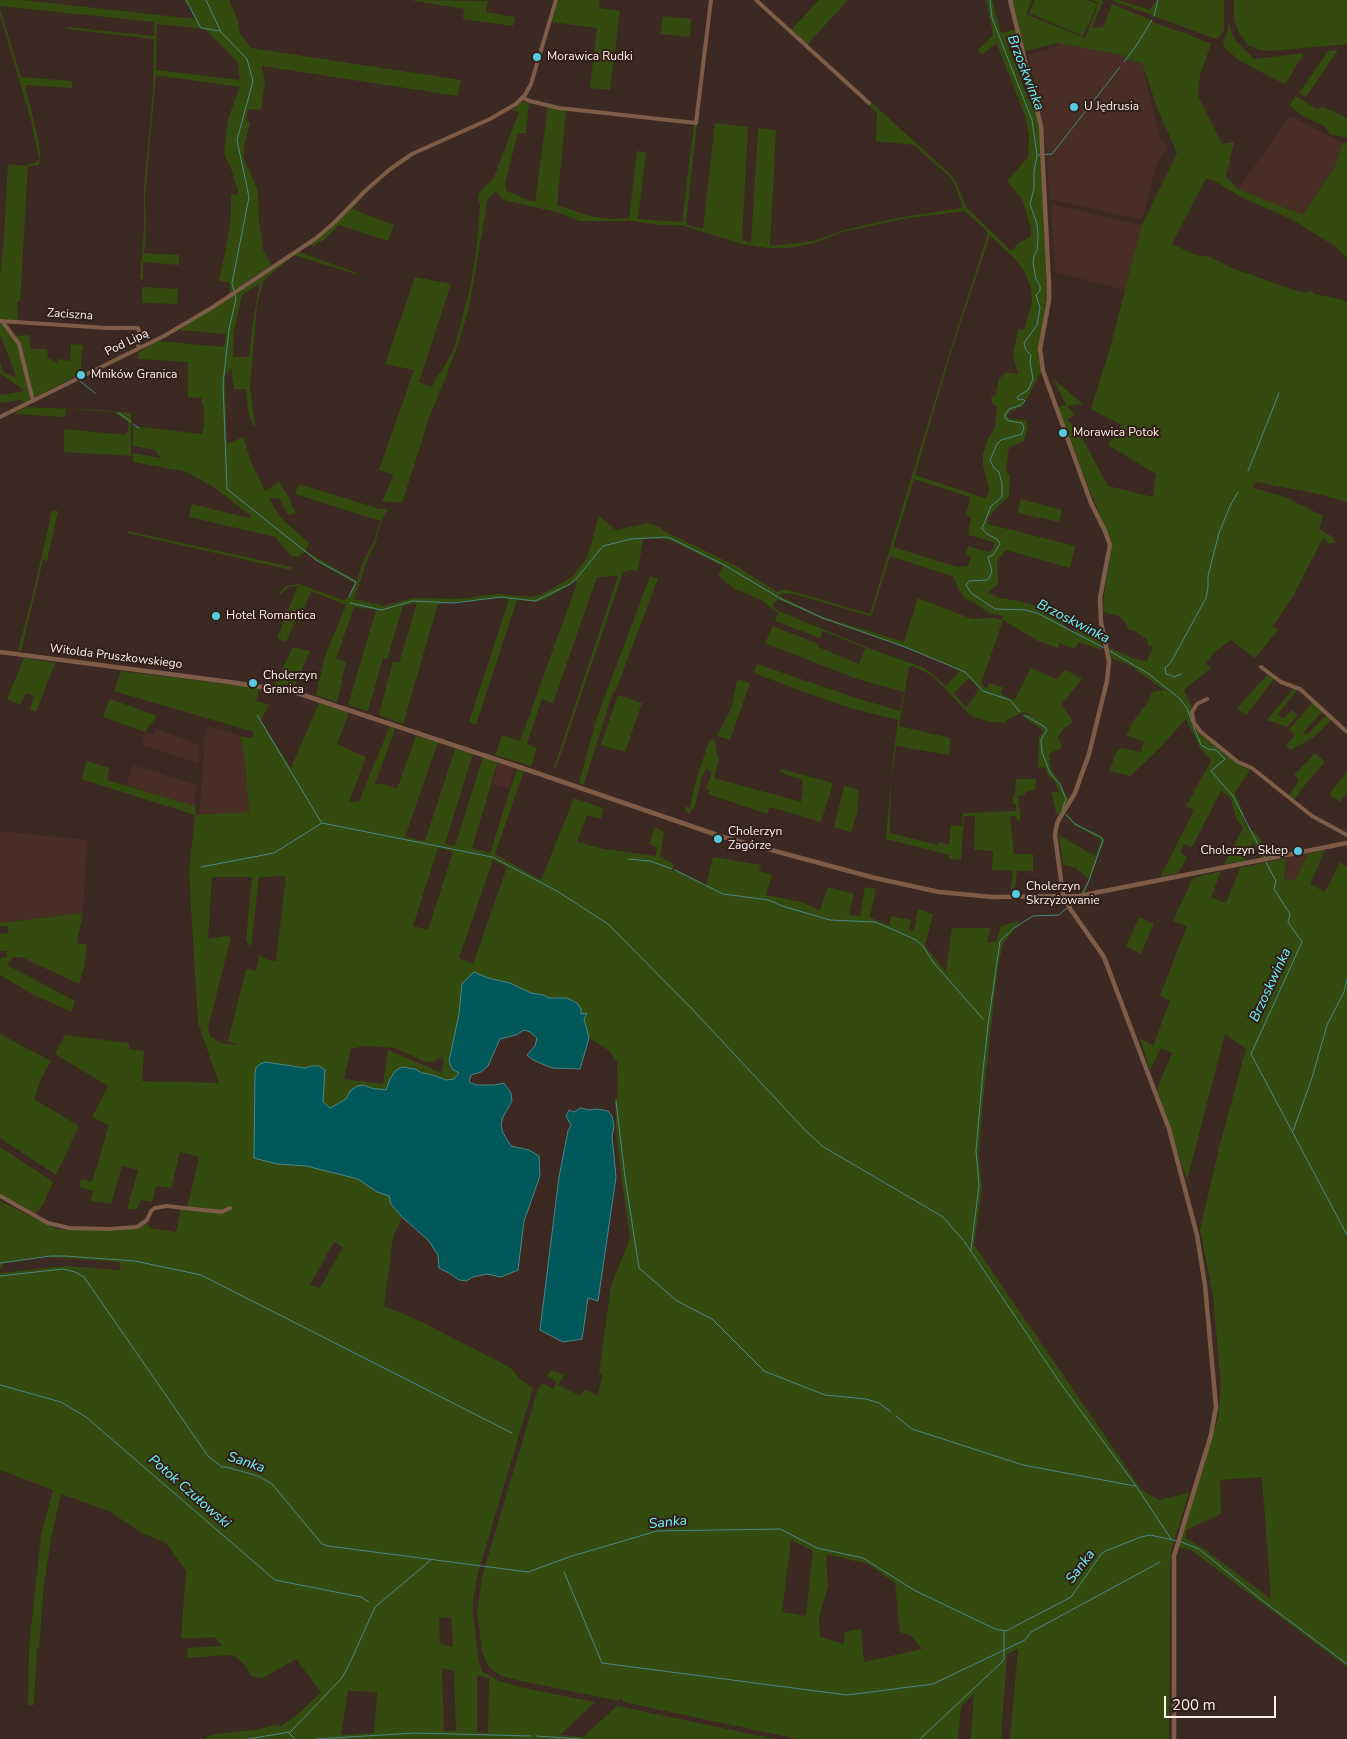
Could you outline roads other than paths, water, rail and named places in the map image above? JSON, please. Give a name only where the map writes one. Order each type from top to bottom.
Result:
[{"type":"street","points":[[556,0],[532,81],[523,98],[559,108],[696,123],[711,0]]},
{"type":"street","points":[[756,0],[869,103]]},
{"type":"street","points":[[1010,0],[1039,114],[1043,154],[1050,285],[1040,349],[1042,371],[1092,503],[1106,530],[1110,545],[1100,598],[1101,622],[1108,655],[1107,681],[1091,750],[1074,793],[1058,822],[1055,835],[1064,897],[1071,910],[1104,956],[1169,1130],[1197,1235],[1205,1285],[1216,1407],[1211,1435],[1176,1547],[1173,1564],[1174,1739]]},
{"type":"street","name":"Pod Lipą","points":[[0,417],[164,336],[234,293],[315,239],[365,191],[389,170],[412,154],[490,119],[523,98]]},
{"type":"street","points":[[1,320],[19,344],[33,401]]},
{"type":"street","name":"Zaciszna","points":[[1,320],[107,328],[138,328],[140,335],[138,349]]},
{"type":"street","name":"Witolda Pruszkowskiego","points":[[0,652],[230,682],[306,696],[723,837],[928,890],[994,897],[1079,896],[1347,843]]},
{"type":"street","points":[[1261,667],[1281,682],[1300,689],[1347,732]]},
{"type":"street","points":[[1207,699],[1197,704],[1192,712],[1194,722],[1201,732],[1238,762],[1252,768],[1312,816],[1347,835]]},
{"type":"street","points":[[0,1196],[48,1223],[69,1228],[108,1229],[137,1227],[148,1220],[151,1211],[155,1208],[166,1206],[222,1212],[230,1208]]},
{"type":"water","points":[[474,972],[488,978],[510,983],[531,993],[544,995],[549,998],[567,998],[577,1003],[581,1009],[581,1014],[587,1013],[584,1019],[589,1038],[580,1069],[552,1068],[533,1060],[527,1055],[535,1046],[537,1038],[524,1030],[516,1035],[500,1039],[488,1066],[481,1072],[471,1075],[469,1082],[476,1085],[504,1083],[511,1093],[512,1101],[503,1117],[501,1125],[503,1133],[511,1146],[529,1150],[539,1156],[540,1176],[524,1221],[518,1270],[501,1277],[487,1274],[473,1277],[466,1281],[459,1280],[439,1268],[438,1255],[429,1241],[402,1217],[391,1204],[389,1196],[377,1192],[358,1179],[306,1166],[277,1164],[254,1158],[255,1073],[256,1068],[265,1062],[305,1068],[319,1066],[325,1070],[323,1102],[330,1108],[346,1099],[350,1091],[357,1086],[364,1085],[374,1089],[386,1090],[395,1071],[402,1067],[415,1069],[446,1080],[454,1079],[459,1073],[452,1069],[449,1061],[459,1014],[462,984]]},
{"type":"water","points":[[581,1108],[608,1111],[612,1116],[616,1177],[598,1301],[588,1298],[582,1339],[563,1342],[540,1330],[559,1177],[568,1131],[571,1125],[566,1116],[569,1110],[574,1112]]},
{"type":"waterway","points":[[186,0],[201,28],[220,31]]},
{"type":"waterway","points":[[206,0],[221,32],[247,59],[253,81],[237,140],[249,197],[232,283],[236,299],[229,329],[223,384],[227,489],[316,560],[356,582],[349,597]]},
{"type":"waterway","name":"Brzoskwinka","points":[[990,0],[992,18],[1032,120],[1037,155],[1034,189],[1030,204],[1037,224],[1037,250],[1033,263],[1036,279],[1040,286],[1040,291],[1036,295],[1040,308],[1037,325],[1024,343],[1026,350],[1031,355],[1030,362],[1033,379],[1028,390],[1017,397],[1019,400],[1023,399],[1025,401],[1021,405],[1009,409],[1005,415],[1005,418],[1009,421],[1022,423],[1024,428],[1022,434],[1001,440],[997,444],[990,460],[994,468],[999,472],[1002,484],[1002,497],[991,506],[982,529],[997,539],[1000,544],[993,555],[988,557],[992,571],[990,577],[987,580],[969,581],[966,585],[971,593],[995,609],[1026,610],[1039,614],[1104,648]]},
{"type":"waterway","points":[[1154,16],[1158,0]]},
{"type":"waterway","points":[[1124,62],[1152,20]]},
{"type":"waterway","points":[[1038,155],[1052,154],[1120,67]]},
{"type":"waterway","points":[[80,381],[95,393]]},
{"type":"waterway","points":[[1248,471],[1279,393]]},
{"type":"waterway","points":[[119,413],[131,422]]},
{"type":"waterway","points":[[133,424],[139,428]]},
{"type":"waterway","points":[[1181,674],[1174,677],[1166,674],[1165,668],[1171,662],[1206,598],[1208,576],[1219,533],[1238,492]]},
{"type":"waterway","points":[[350,603],[382,610],[412,601],[454,603],[501,597],[535,601],[570,584],[603,546],[631,539],[666,537],[724,565],[778,597]]},
{"type":"waterway","points":[[779,598],[823,618],[905,647],[965,672],[983,691],[1010,700],[1020,712]]},
{"type":"waterway","name":"Brzoskwinka","points":[[1110,651],[1149,674],[1179,698],[1187,708],[1192,722]]},
{"type":"waterway","points":[[257,715],[321,822]]},
{"type":"waterway","points":[[1024,715],[1047,730],[1041,740],[1042,752],[1050,773],[1060,784],[1066,799],[1062,810]]},
{"type":"waterway","name":"Brzoskwinka","points":[[1193,725],[1201,745],[1208,749],[1216,750],[1225,759],[1211,771],[1233,796],[1265,858]]},
{"type":"waterway","points":[[1066,815],[1075,824],[1101,837],[1103,840],[1083,893]]},
{"type":"waterway","points":[[201,867],[274,853],[322,823],[492,857],[557,891],[608,924],[694,1011],[822,1146],[943,1217],[963,1240]]},
{"type":"waterway","points":[[628,859],[650,861],[672,869]]},
{"type":"waterway","name":"Brzoskwinka","points":[[1266,862],[1276,881],[1274,889],[1290,914],[1288,922],[1302,942],[1251,1054],[1347,1235]]},
{"type":"waterway","points":[[675,870],[723,894],[769,900],[782,906],[830,920],[875,922],[916,940],[983,1019]]},
{"type":"waterway","points":[[1072,905],[1079,899]]},
{"type":"waterway","points":[[971,1250],[979,1185],[976,1151],[983,1071],[1000,941],[1014,928],[1033,916],[1059,915],[1067,908]]},
{"type":"waterway","points":[[1293,1131],[1312,1078],[1327,1025],[1344,992],[1347,979]]},
{"type":"waterway","points":[[616,1101],[639,1268],[677,1301],[712,1319],[764,1371],[825,1395],[866,1399],[879,1403],[891,1412]]},
{"type":"waterway","points":[[964,1241],[1061,1384],[1136,1486],[1171,1539]]},
{"type":"waterway","points":[[0,1263],[65,1256],[135,1261],[201,1275],[512,1433]]},
{"type":"waterway","name":"Sanka","points":[[0,1276],[63,1269],[84,1277],[208,1456],[222,1467],[258,1476],[272,1484],[322,1544],[328,1546],[528,1572],[572,1556],[657,1531],[780,1529],[817,1548],[863,1558],[914,1590],[995,1629],[1006,1631],[1071,1597],[1102,1553],[1150,1535],[1177,1541]]},
{"type":"waterway","name":"Potok Czułowski","points":[[0,1385],[61,1402],[86,1417],[275,1580],[361,1597],[369,1602]]},
{"type":"waterway","points":[[896,1416],[912,1429],[1023,1465],[1135,1486]]},
{"type":"waterway","name":"Sanka","points":[[1181,1542],[1199,1549],[1263,1601],[1347,1664]]},
{"type":"waterway","points":[[248,1739],[290,1732],[341,1679],[375,1607],[431,1560]]},
{"type":"waterway","points":[[564,1572],[602,1663],[847,1695],[933,1684],[1025,1640],[1031,1632],[1160,1562]]},
{"type":"waterway","points":[[920,1739],[1002,1662],[1004,1658],[1004,1632]]},
{"type":"waterway","points":[[288,1732],[295,1739]]},
{"type":"waterway","points":[[315,1739],[415,1733],[531,1736]]},
{"type":"waterway","points":[[536,1736],[581,1739]]},
{"type":"place","name":"Morawica Rudki","points":[[537,57]]},
{"type":"place","name":"U Jędrusia","points":[[1074,107]]},
{"type":"place","name":"Mników Granica","points":[[81,375]]},
{"type":"place","name":"Morawica Potok","points":[[1063,433]]},
{"type":"place","name":"Hotel Romantica","points":[[216,616]]},
{"type":"place","name":"Cholerzyn Granica","points":[[253,683]]},
{"type":"place","name":"Cholerzyn Zagórze","points":[[718,839]]},
{"type":"place","name":"Cholerzyn Sklep","points":[[1298,851]]},
{"type":"place","name":"Cholerzyn Skrzyżowanie","points":[[1016,894]]}]
